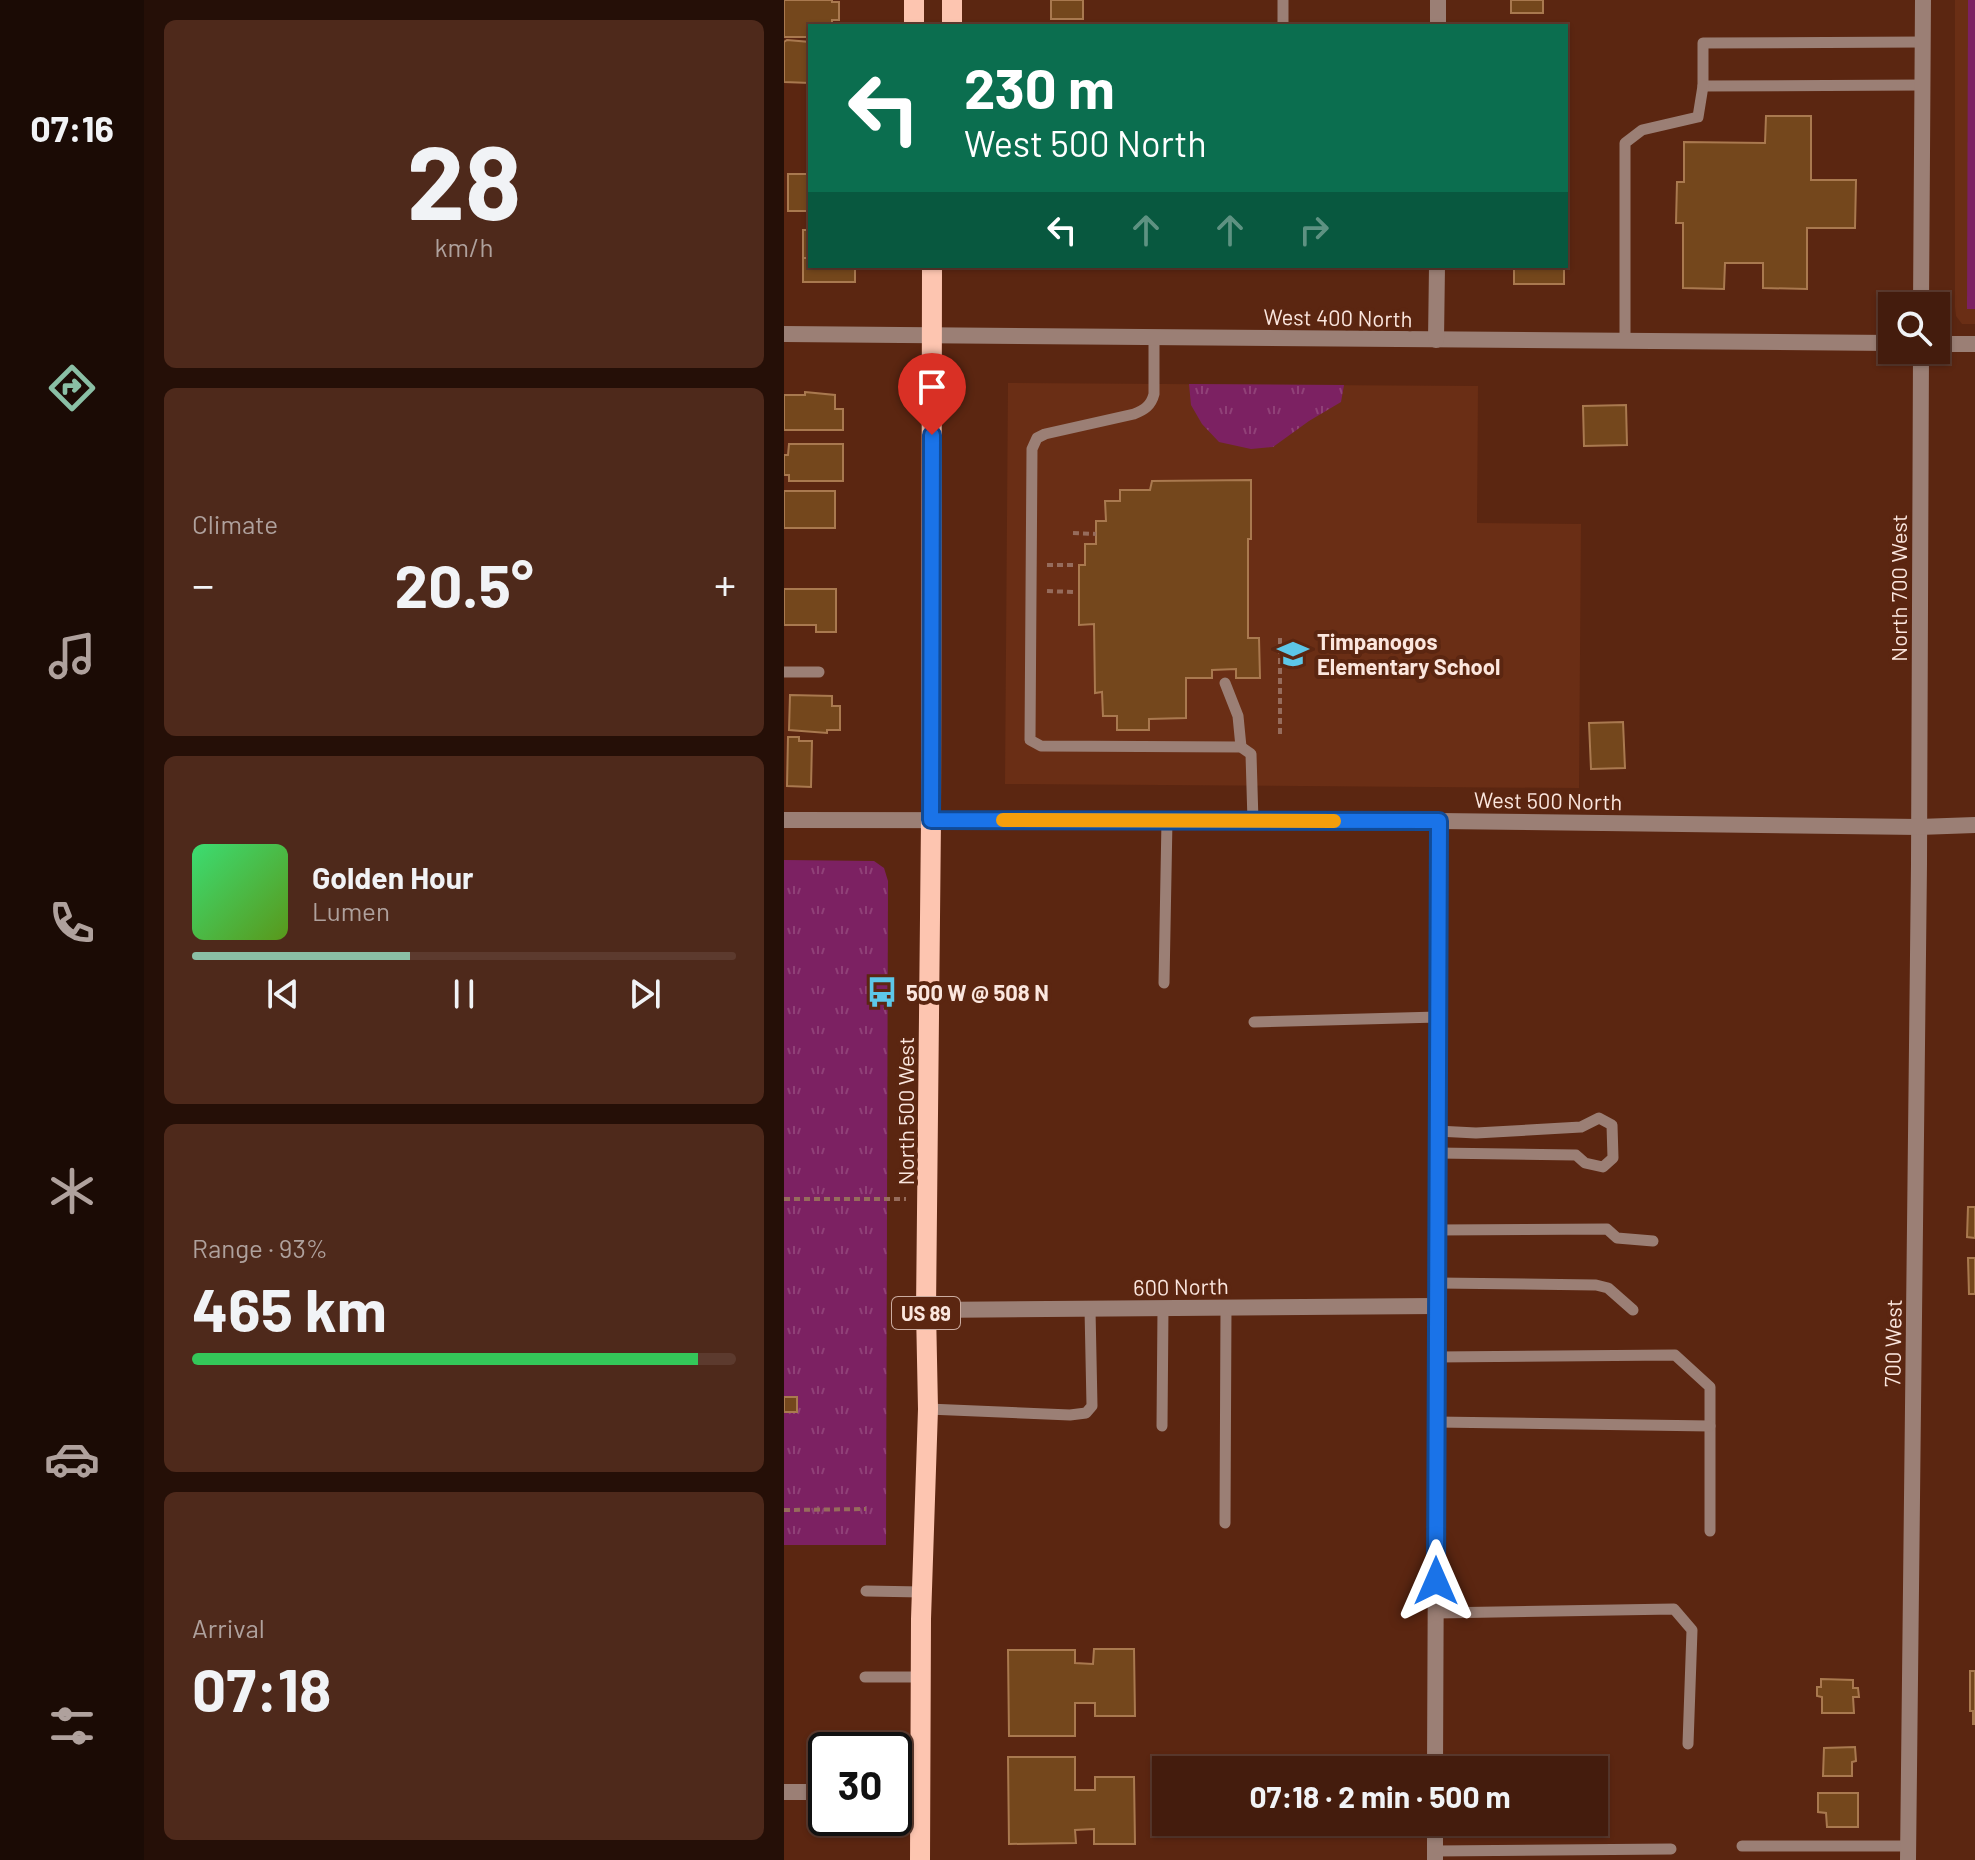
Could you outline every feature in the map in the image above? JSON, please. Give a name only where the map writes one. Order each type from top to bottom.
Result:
[{"type":"main road","points":[[914,0],[914,24]]},
{"type":"main road","points":[[952,0],[952,24]]},
{"type":"main road","name":"North 500 West","points":[[920,1860],[922,1592],[928,1409],[932,268]]},
{"type":"street","points":[[1438,0],[1438,24]]},
{"type":"street","points":[[1921,292],[1923,0]]},
{"type":"street","points":[[1436,340],[1437,268]]},
{"type":"street","name":"West 400 North","points":[[784,334],[1878,343]]},
{"type":"street","points":[[1950,344],[1975,344]]},
{"type":"street","name":"North 700 West","points":[[1919,827],[1921,364]]},
{"type":"street","name":"West 500 North","points":[[784,820],[1975,825]]},
{"type":"street","points":[[1435,1756],[1439,821]]},
{"type":"street","name":"700 West","points":[[1908,1853],[1919,827]]},
{"type":"street","name":"600 North","points":[[926,1310],[1436,1306]]},
{"type":"street","points":[[784,1792],[808,1792]]},
{"type":"street","points":[[912,1792],[921,1792]]},
{"type":"lane","points":[[1283,0],[1283,24]]},
{"type":"lane","points":[[1625,342],[1625,143],[1642,130],[1698,117],[1703,86],[1703,43],[1923,42]]},
{"type":"lane","points":[[1703,86],[1923,85]]},
{"type":"lane","points":[[1154,337],[1154,394],[1152,402],[1144,410],[1045,434],[1037,438],[1032,449],[1030,740],[1041,746],[1246,750]]},
{"type":"lane","points":[[784,672],[819,672]]},
{"type":"lane","points":[[1225,683],[1238,716],[1246,750],[1253,821]]},
{"type":"lane","points":[[1164,983],[1167,820]]},
{"type":"lane","points":[[1254,1022],[1438,1017]]},
{"type":"lane","points":[[1437,1131],[1476,1133],[1581,1127],[1599,1118],[1612,1125],[1613,1158],[1603,1167],[1585,1163],[1576,1155],[1437,1153]]},
{"type":"lane","points":[[1437,1230],[1607,1229],[1617,1238],[1653,1241]]},
{"type":"lane","points":[[1437,1283],[1596,1285],[1608,1288],[1633,1310]]},
{"type":"lane","points":[[1225,1523],[1226,1307]]},
{"type":"lane","points":[[1162,1426],[1163,1308]]},
{"type":"lane","points":[[928,1409],[1070,1415],[1086,1413],[1092,1406],[1090,1309]]},
{"type":"lane","points":[[1436,1357],[1675,1355],[1710,1387],[1710,1531]]},
{"type":"lane","points":[[1436,1422],[1710,1426]]},
{"type":"lane","points":[[866,1591],[922,1592]]},
{"type":"lane","points":[[1436,1613],[1674,1609],[1692,1630],[1688,1744]]},
{"type":"lane","points":[[865,1677],[921,1677]]},
{"type":"lane","points":[[1742,1846],[1908,1853]]},
{"type":"lane","points":[[1435,1855],[1671,1849]]},
{"type":"path","points":[[1073,533],[1096,534]]},
{"type":"path","points":[[1031,564],[1073,565]]},
{"type":"path","points":[[1031,591],[1073,592]]},
{"type":"path","points":[[1280,638],[1280,734]]},
{"type":"path","points":[[784,1199],[928,1199]]},
{"type":"path","points":[[784,1510],[866,1509]]},
{"type":"shaded area","points":[[1955,0],[1975,0],[1975,324],[1962,324],[1956,316],[1955,307]]},
{"type":"shaded area","name":"Timpanogos Elementary School","points":[[1008,383],[1478,386],[1477,523],[1581,524],[1579,788],[1005,784]]},
{"type":"green space","points":[[1968,0],[1975,0],[1975,309],[1967,309]]},
{"type":"green space","points":[[1189,384],[1344,385],[1341,402],[1273,447],[1251,449],[1219,442],[1202,424],[1191,405]]},
{"type":"green space","points":[[784,860],[874,861],[884,868],[888,881],[886,1545],[784,1545]]},
{"type":"building","points":[[784,0],[839,2],[839,20],[832,20],[832,24],[808,24],[808,37],[784,37]]},
{"type":"building","points":[[1051,0],[1083,0],[1083,19],[1051,19]]},
{"type":"building","points":[[1511,0],[1543,0],[1543,13],[1511,13]]},
{"type":"building","points":[[784,42],[808,42],[808,83],[784,82]]},
{"type":"building","points":[[1766,116],[1811,116],[1811,180],[1856,180],[1855,228],[1807,228],[1807,289],[1763,288],[1763,263],[1725,263],[1724,289],[1683,288],[1683,223],[1676,223],[1677,182],[1684,182],[1684,142],[1765,143]]},
{"type":"building","points":[[788,174],[808,174],[808,211],[788,211]]},
{"type":"building","points":[[803,230],[808,230],[808,258],[803,258]]},
{"type":"building","points":[[803,258],[808,258],[808,268],[855,268],[855,282],[803,282]]},
{"type":"building","points":[[1514,268],[1564,268],[1564,284],[1514,284]]},
{"type":"building","points":[[805,392],[835,395],[835,409],[843,409],[843,430],[784,430],[784,395],[805,395]]},
{"type":"building","points":[[1626,405],[1627,445],[1584,446],[1583,406]]},
{"type":"building","points":[[789,444],[843,444],[843,481],[789,481],[789,475],[784,475],[784,455],[788,455]]},
{"type":"building","points":[[1251,480],[1248,638],[1259,638],[1260,678],[1236,678],[1236,669],[1212,670],[1212,678],[1186,678],[1186,718],[1149,719],[1149,730],[1117,730],[1117,716],[1103,716],[1102,692],[1095,693],[1094,624],[1079,625],[1079,565],[1085,565],[1085,544],[1096,544],[1096,521],[1106,521],[1105,501],[1120,501],[1120,490],[1150,490],[1152,481]]},
{"type":"building","points":[[784,491],[835,491],[835,528],[784,528]]},
{"type":"building","points":[[784,589],[836,589],[836,632],[816,632],[816,625],[784,625]]},
{"type":"building","points":[[790,695],[832,696],[832,706],[840,706],[840,730],[827,730],[827,733],[789,730]]},
{"type":"building","points":[[1623,722],[1625,768],[1591,769],[1589,723]]},
{"type":"building","points":[[788,737],[812,741],[811,787],[787,786]]},
{"type":"building","points":[[1968,1207],[1975,1207],[1975,1238],[1967,1237]]},
{"type":"building","points":[[1968,1258],[1975,1258],[1975,1294],[1969,1294]]},
{"type":"building","points":[[784,1397],[797,1397],[797,1412],[784,1412]]},
{"type":"building","points":[[1094,1649],[1134,1649],[1135,1716],[1095,1716],[1095,1703],[1075,1703],[1075,1736],[1009,1736],[1008,1650],[1075,1650],[1075,1663],[1093,1664]]},
{"type":"building","points":[[1970,1671],[1975,1671],[1975,1724],[1973,1711],[1970,1711]]},
{"type":"building","points":[[1821,1679],[1853,1680],[1853,1688],[1858,1688],[1859,1697],[1853,1697],[1854,1713],[1822,1713],[1822,1697],[1817,1696]]},
{"type":"building","points":[[1855,1747],[1856,1761],[1852,1762],[1852,1776],[1823,1776],[1824,1748]]},
{"type":"building","points":[[1008,1757],[1075,1757],[1075,1790],[1095,1790],[1095,1777],[1134,1777],[1135,1844],[1094,1844],[1094,1829],[1075,1830],[1076,1843],[1009,1844]]},
{"type":"building","points":[[1818,1793],[1858,1793],[1858,1827],[1827,1827],[1826,1813],[1818,1812]]},
{"type":"slow traffic","points":[[1003,820],[1334,821]]},
{"type":"place","name":"Timpanogos Elementary School","points":[[1293,654]]},
{"type":"place","name":"500 W @ 508 N","points":[[882,992]]},
{"type":"route","points":[[932,435],[931,820],[1439,821],[1436,1581]]}]
